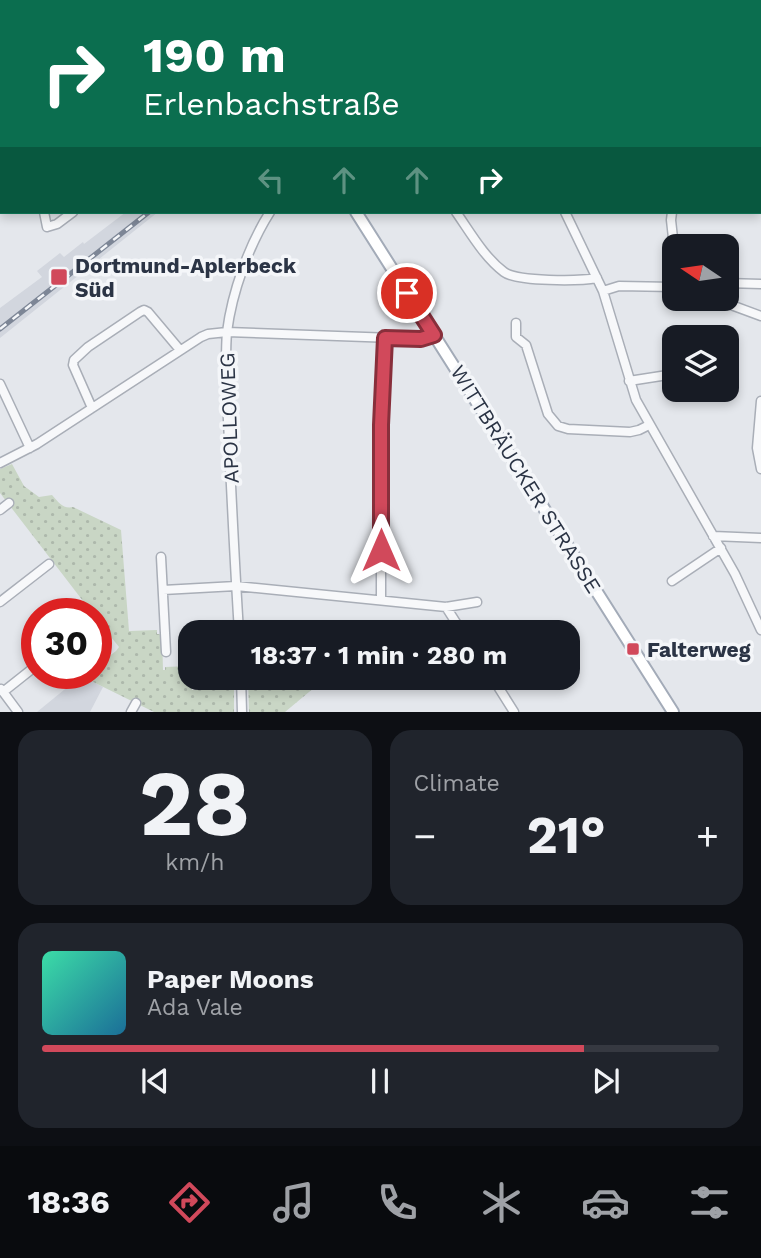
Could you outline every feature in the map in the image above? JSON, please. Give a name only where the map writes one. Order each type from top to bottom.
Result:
[{"type":"main road","name":"WITTBRÄUCKER STRASSE","points":[[357,214],[673,712]]},
{"type":"street","points":[[44,214],[47,227],[57,224],[70,214]]},
{"type":"street","name":"APOLLOWEG","points":[[238,620],[227,332],[245,263],[269,214]]},
{"type":"street","points":[[457,214],[487,255],[508,275],[564,281],[597,278]]},
{"type":"street","points":[[566,214],[603,290],[636,400],[735,573],[761,630]]},
{"type":"street","points":[[672,214],[673,234]]},
{"type":"street","points":[[739,283],[761,284]]},
{"type":"street","points":[[603,290],[619,286],[662,287]]},
{"type":"street","points":[[739,308],[761,316]]},
{"type":"street","points":[[92,408],[73,365],[74,360],[88,347],[140,312],[148,312],[180,350]]},
{"type":"street","points":[[516,323],[516,337],[526,345],[548,414],[558,426],[568,429],[636,432],[649,425]]},
{"type":"street","points":[[0,463],[30,448],[208,334],[227,332],[421,339],[434,335]]},
{"type":"street","points":[[381,600],[381,425],[385,338]]},
{"type":"street","points":[[629,381],[662,376]]},
{"type":"street","points":[[0,384],[30,448]]},
{"type":"street","points":[[761,401],[757,448],[761,470]]},
{"type":"street","points":[[0,510],[9,503]]},
{"type":"street","points":[[713,536],[761,538]]},
{"type":"street","points":[[672,581],[721,548]]},
{"type":"street","points":[[161,557],[166,652]]},
{"type":"street","points":[[0,601],[49,564]]},
{"type":"street","points":[[163,590],[236,586],[446,607],[477,603]]},
{"type":"street","points":[[446,607],[454,620]]},
{"type":"street","points":[[18,712],[1,690],[21,676]]},
{"type":"street","points":[[241,690],[242,712]]},
{"type":"street","points":[[500,690],[514,712]]},
{"type":"street","points":[[131,712],[136,703]]},
{"type":"shaded area","points":[[123,214],[155,214],[0,338],[0,308],[42,277],[37,271],[60,253],[64,257],[83,242],[84,244]]},
{"type":"shaded area","points":[[65,689],[102,689],[90,712],[37,712]]},
{"type":"green space","points":[[12,464],[24,486],[39,497],[52,495],[64,506],[73,507],[121,530],[129,631],[157,630],[157,634],[162,634],[163,670],[165,667],[178,666],[178,690],[234,690],[234,712],[154,712],[107,689],[112,689],[112,654],[119,647],[112,638],[112,598],[81,598],[0,493],[0,469]]},
{"type":"green space","points":[[248,690],[311,690],[285,712],[249,712]]},
{"type":"railway","points":[[0,329],[146,214]]},
{"type":"place","name":"Dortmund-Aplerbeck Süd","points":[[59,277]]},
{"type":"place","name":"Falterweg","points":[[633,649]]},
{"type":"route","points":[[381,550],[381,425],[385,338],[421,339],[434,335],[407,293]]}]
